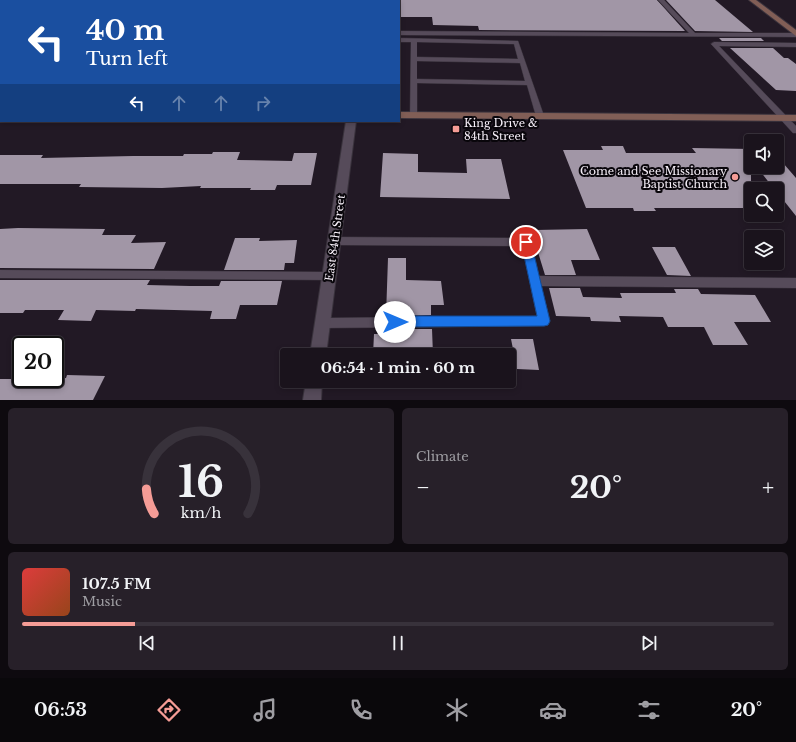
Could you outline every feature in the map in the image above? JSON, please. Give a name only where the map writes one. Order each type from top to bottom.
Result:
[{"type":"street","points":[[752,0],[795,33]]},
{"type":"street","points":[[400,114],[796,118]]},
{"type":"street","name":"East 84th Street","points":[[319,348],[351,122]]},
{"type":"street","points":[[312,400],[313,388]]},
{"type":"lane","points":[[661,0],[693,34]]},
{"type":"lane","points":[[400,32],[693,34],[795,33]]},
{"type":"lane","points":[[400,40],[516,42],[540,116]]},
{"type":"lane","points":[[413,115],[414,40]]},
{"type":"lane","points":[[796,45],[714,44],[796,131]]},
{"type":"lane","points":[[414,59],[522,62]]},
{"type":"lane","points":[[413,81],[529,83]]},
{"type":"lane","points":[[323,323],[544,321],[526,242],[334,241]]},
{"type":"lane","points":[[0,274],[329,276]]},
{"type":"lane","points":[[535,281],[796,283]]},
{"type":"building","points":[[400,0],[657,0],[685,31],[479,30],[478,26],[433,25],[432,17],[400,17]]},
{"type":"building","points":[[666,0],[715,0],[753,32],[695,31]]},
{"type":"building","points":[[719,38],[761,38],[764,41],[722,41]]},
{"type":"building","points":[[730,48],[773,48],[784,58],[788,58],[796,64],[796,91],[776,90]]},
{"type":"building","points":[[601,146],[623,146],[626,153],[696,153],[692,148],[744,149],[744,174],[751,174],[751,182],[744,182],[744,208],[654,208],[656,211],[634,211],[633,208],[586,208],[563,150],[603,150]]},
{"type":"building","points":[[213,152],[240,152],[237,160],[292,161],[294,153],[317,153],[311,185],[277,185],[275,190],[250,190],[251,188],[200,188],[201,186],[162,188],[79,187],[81,184],[0,184],[0,155],[43,155],[41,158],[183,156],[184,154],[212,154]]},
{"type":"building","points":[[383,153],[418,154],[418,172],[467,173],[466,159],[501,159],[510,199],[380,197]]},
{"type":"building","points":[[784,164],[796,178],[796,216],[784,201],[784,182],[769,182],[762,174],[784,174]]},
{"type":"building","points":[[0,229],[105,229],[102,235],[136,235],[131,243],[166,242],[154,269],[0,268]]},
{"type":"building","points":[[587,229],[600,260],[571,260],[576,275],[545,275],[533,236],[537,235],[535,230]]},
{"type":"building","points":[[235,238],[260,238],[259,241],[297,240],[294,263],[285,263],[284,270],[224,270]]},
{"type":"building","points":[[652,247],[675,247],[691,276],[667,275]]},
{"type":"building","points":[[388,258],[406,258],[406,280],[441,281],[444,305],[431,305],[431,315],[386,316]]},
{"type":"building","points":[[0,280],[150,280],[147,285],[190,286],[219,286],[221,281],[282,281],[277,305],[240,305],[236,319],[210,319],[212,311],[136,309],[135,311],[96,310],[91,321],[58,320],[64,310],[25,310],[23,313],[0,313]]},
{"type":"building","points":[[549,288],[580,288],[583,297],[622,298],[620,293],[676,293],[674,289],[698,289],[701,294],[755,295],[771,322],[734,322],[748,345],[713,345],[704,327],[668,327],[663,317],[619,316],[621,322],[591,321],[590,317],[556,316]]},
{"type":"building","points":[[386,329],[432,329],[433,348],[373,348],[374,334],[386,334]]},
{"type":"building","points":[[511,339],[533,339],[539,370],[517,369],[516,348],[513,348]]},
{"type":"building","points":[[67,375],[105,376],[93,400],[0,400],[0,379],[12,379],[12,388],[64,388],[64,378],[66,378]]},
{"type":"place","name":"King Drive & 84th Street","points":[[456,129]]},
{"type":"place","name":"Come and See Missionary Baptist Church","points":[[735,177]]},
{"type":"route","points":[[395,322],[544,321],[526,242]]}]
